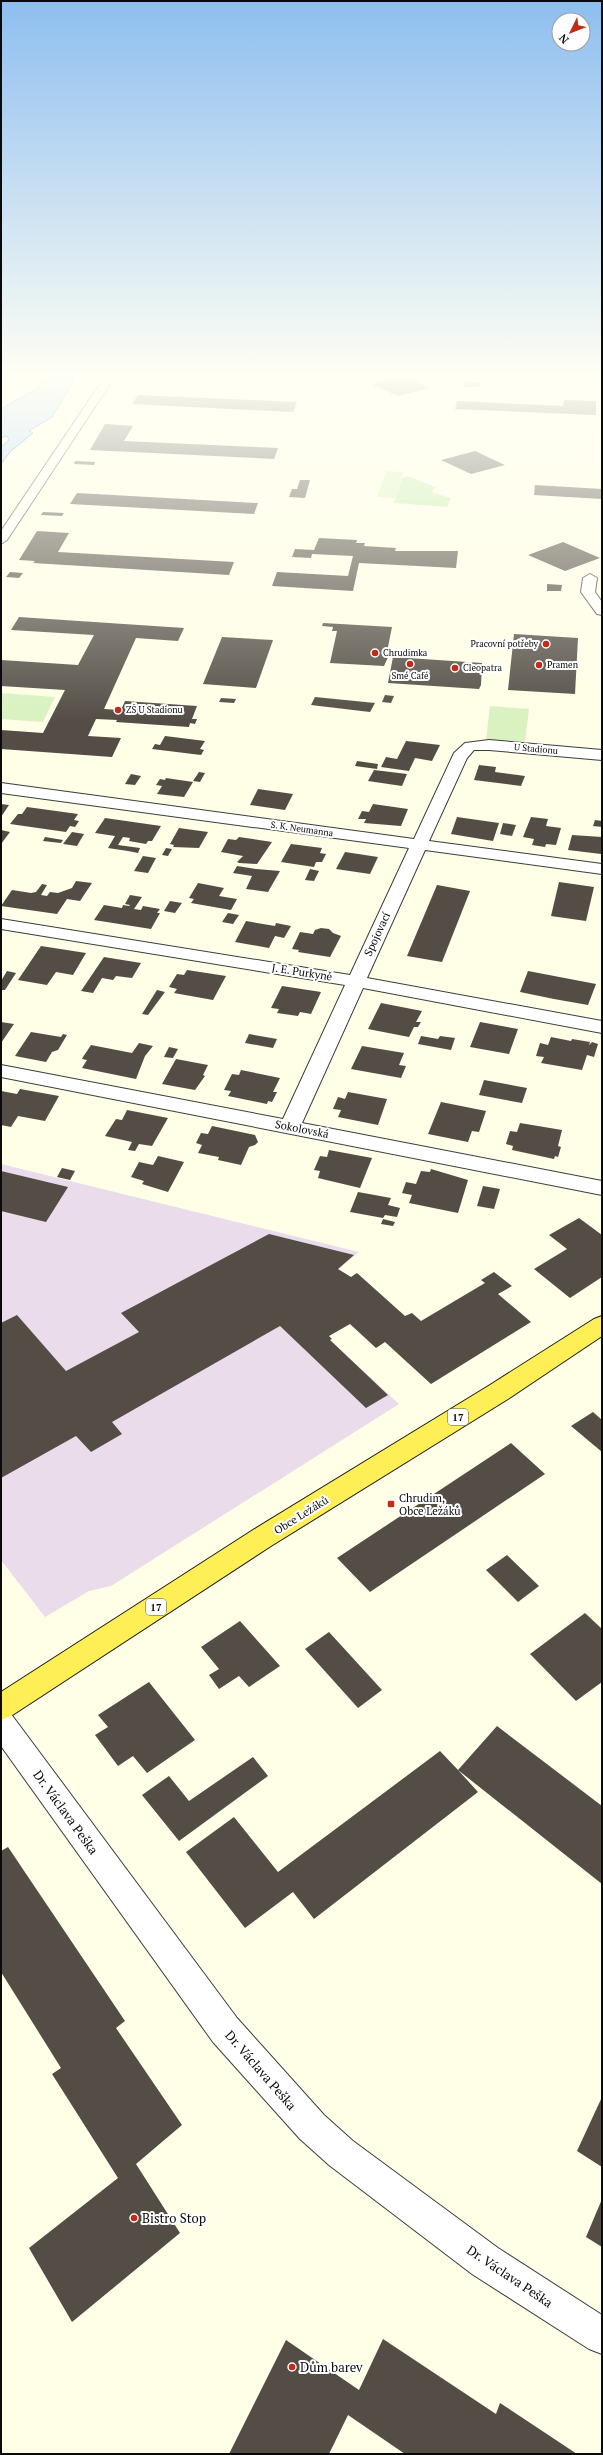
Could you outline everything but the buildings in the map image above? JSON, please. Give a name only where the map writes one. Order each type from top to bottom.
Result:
[{"type":"main road","name":"Obce Ležáků","points":[[1,1707],[262,1538],[499,1392],[602,1325]]},
{"type":"street","points":[[1,540],[33,493]]},
{"type":"street","points":[[590,578],[588,592],[602,611]]},
{"type":"street","name":"U Stadionu","points":[[470,746],[489,745],[602,755]]},
{"type":"street","name":"Spojovací","points":[[290,1126],[355,981],[460,756],[470,746]]},
{"type":"street","name":"S. K. Neumanna","points":[[1,788],[602,869]]},
{"type":"street","name":"J. E. Purkyně","points":[[1,924],[355,981],[602,1027]]},
{"type":"street","name":"Sokolovská","points":[[1,1071],[290,1126],[602,1188]]},
{"type":"street","name":"Dr. Václava Peška","points":[[1,1723],[225,2030],[312,2127],[341,2153],[485,2261],[602,2336]]},
{"type":"shaded area","points":[[1,1164],[359,1252],[294,1306],[399,1404],[111,1586],[89,1591],[45,1617],[1,1560]]},
{"type":"green space","points":[[379,493],[397,493],[396,498],[377,497]]},
{"type":"green space","points":[[397,493],[433,493],[451,498],[447,507],[394,503]]},
{"type":"green space","points":[[1,693],[55,697],[43,722],[1,719]]},
{"type":"green space","points":[[490,706],[529,709],[525,742],[486,739]]},
{"type":"place","name":"Pracovní potřeby","points":[[546,644]]},
{"type":"place","name":"Chrudimka","points":[[375,653]]},
{"type":"place","name":"Smé Café","points":[[410,664]]},
{"type":"place","name":"Pramen","points":[[539,665]]},
{"type":"place","name":"Cleopatra","points":[[455,668]]},
{"type":"place","name":"ZŠ U Stadionu","points":[[118,710]]},
{"type":"place","name":"Chrudim, Obce Ležáků","points":[[391,1504]]},
{"type":"place","name":"Bistro Stop","points":[[134,2218]]},
{"type":"place","name":"Dům barev","points":[[292,2367]]}]
